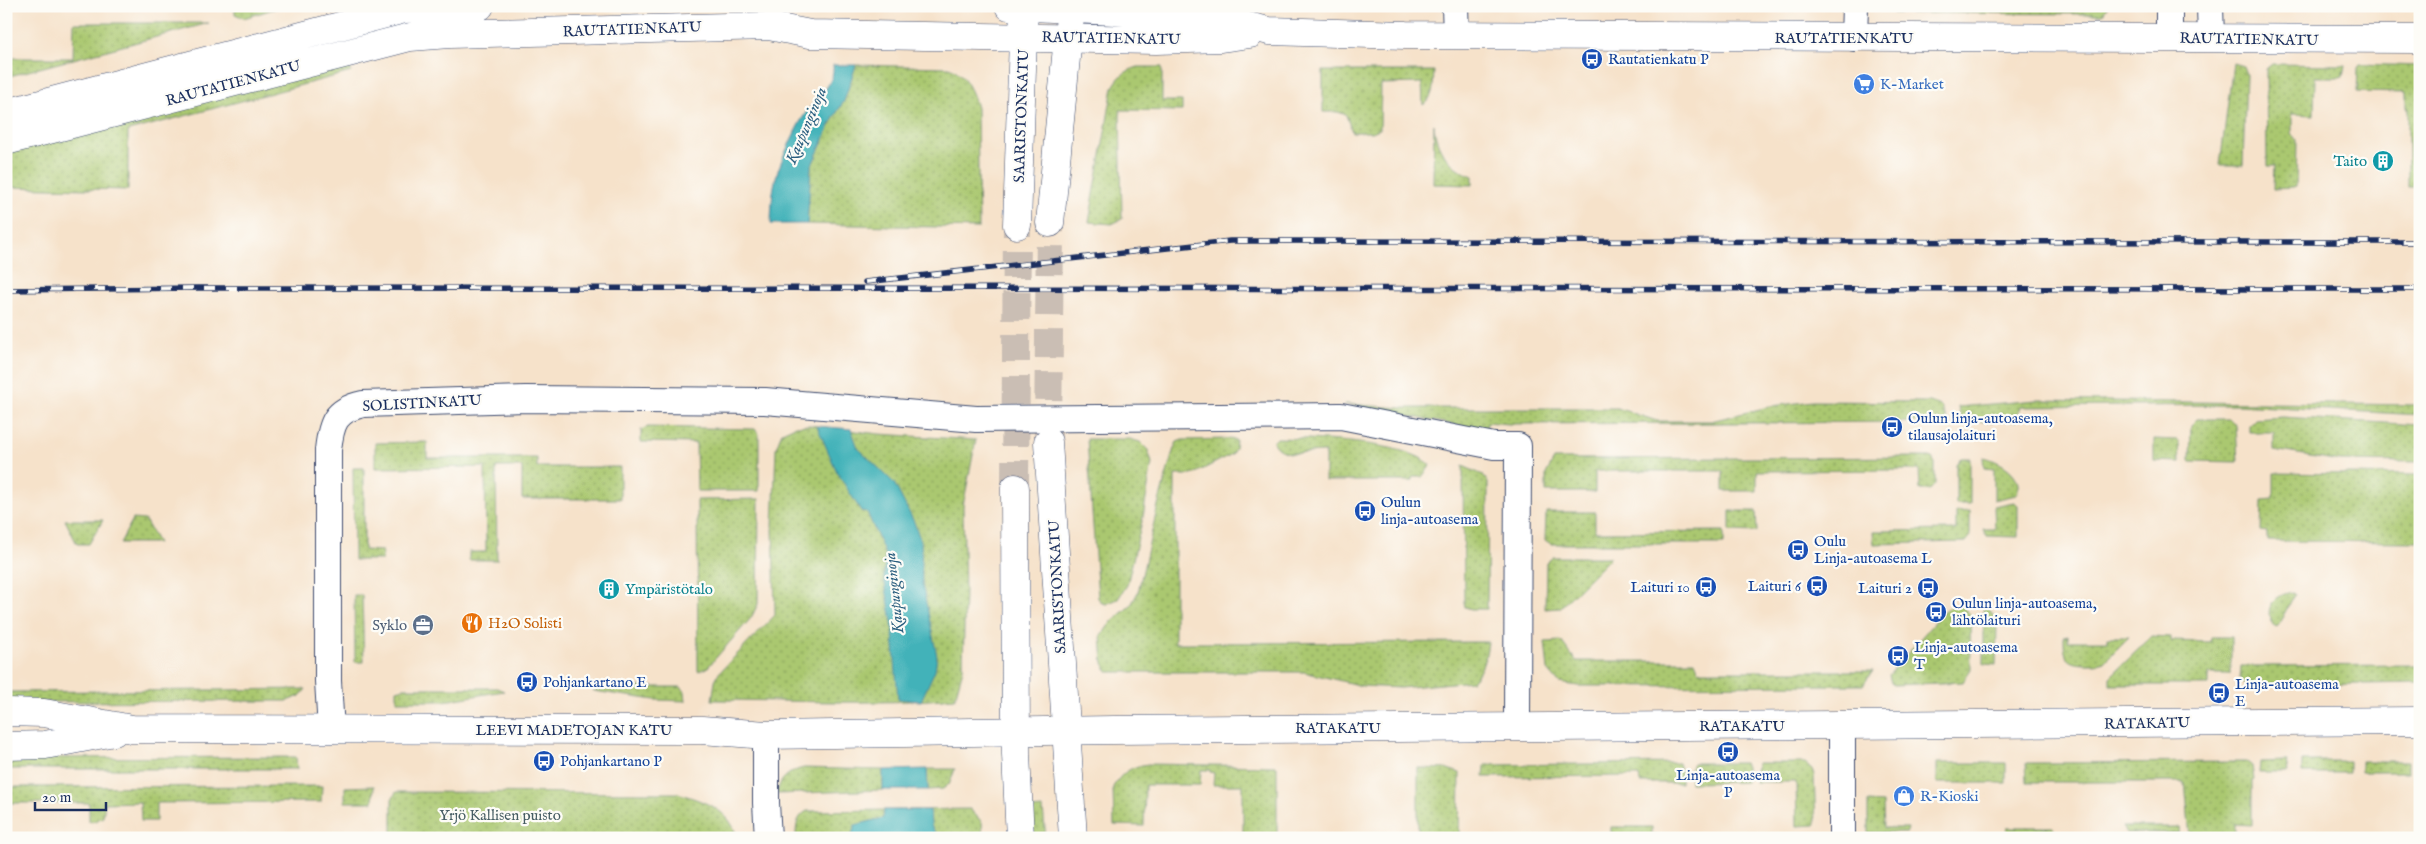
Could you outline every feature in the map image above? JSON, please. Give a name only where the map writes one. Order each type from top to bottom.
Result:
[{"type":"street","name":"RAUTATIENKATU","points":[[6,113],[405,8],[480,6]]},
{"type":"street","name":"RAUTATIENKATU","points":[[1019,6],[1178,14],[1227,21],[1269,31]]},
{"type":"street","name":"SAARISTONKATU","points":[[1017,225],[1023,37],[1019,6]]},
{"type":"street","points":[[1455,6],[1456,35]]},
{"type":"street","points":[[1854,38],[1855,6]]},
{"type":"street","points":[[2169,6],[2169,38]]},
{"type":"street","points":[[2210,6],[2211,38]]},
{"type":"street","points":[[405,8],[410,37]]},
{"type":"street","points":[[1050,223],[1071,8]]},
{"type":"street","name":"RAUTATIENKATU","points":[[6,141],[410,37],[450,34],[769,26],[810,34],[1156,40],[1221,38],[1269,31],[1456,35],[1854,38],[2420,39]]},
{"type":"street","name":"SOLISTINKATU","points":[[331,730],[328,681],[328,450],[333,423],[351,406],[363,404],[398,401],[525,399],[766,401],[976,418],[1341,416],[1494,446],[1518,446],[1517,727]]},
{"type":"street","name":"SAARISTONKATU","points":[[1048,442],[1073,838]]},
{"type":"street","points":[[1015,488],[1015,733],[1016,796],[1020,838]]},
{"type":"street","name":"LEEVI MADETOJAN KATU","points":[[6,712],[44,713],[132,729],[702,730],[766,735],[1015,733]]},
{"type":"street","name":"RATAKATU","points":[[1015,733],[1517,727],[2420,721]]},
{"type":"street","points":[[1842,725],[1842,838]]},
{"type":"street","name":"LEEVI MADETOJAN KATU","points":[[6,746],[45,745],[132,729]]},
{"type":"street","points":[[766,735],[768,838]]},
{"type":"green space","points":[[235,6],[283,6],[244,18],[235,14]]},
{"type":"green space","points":[[1888,6],[2108,6],[2103,14],[1893,13]]},
{"type":"green space","points":[[74,23],[209,23],[6,77],[6,58],[73,58]]},
{"type":"green space","points":[[348,62],[351,72],[128,131],[128,190],[6,187],[6,151]]},
{"type":"green space","points":[[2233,63],[2243,66],[2246,74],[2243,165],[2220,165]]},
{"type":"green space","points":[[2272,64],[2345,65],[2343,76],[2315,77],[2314,115],[2292,114],[2292,134],[2297,140],[2296,187],[2293,188],[2273,189],[2274,166],[2267,166],[2266,69]]},
{"type":"green space","points":[[2360,64],[2420,66],[2420,180],[2416,180],[2416,187],[2408,187],[2408,108],[2406,108],[2406,93],[2357,92],[2358,68]]},
{"type":"green space","points":[[856,65],[949,67],[964,78],[971,90],[977,108],[979,228],[807,224],[811,167],[834,117],[844,101]]},
{"type":"green space","points":[[1138,67],[1162,67],[1162,101],[1182,101],[1182,111],[1120,110],[1122,219],[1112,224],[1089,222],[1113,87],[1123,74]]},
{"type":"green space","points":[[1323,71],[1434,71],[1433,90],[1430,98],[1423,105],[1422,83],[1381,84],[1380,129],[1371,132],[1352,132],[1346,115],[1338,112],[1323,112]]},
{"type":"green space","points":[[1434,124],[1437,142],[1445,156],[1457,168],[1473,176],[1473,185],[1433,184]]},
{"type":"green space","points":[[2036,400],[2420,405],[2420,415],[2238,405],[2020,407],[2016,421],[1968,422],[1961,418],[1958,407]]},
{"type":"green space","points":[[1813,401],[1930,402],[1941,406],[1947,420],[1945,422],[1509,424],[1487,422],[1486,431],[1345,404],[1404,408],[1617,408],[1657,421],[1711,421],[1772,406]]},
{"type":"green space","points":[[2282,417],[2420,425],[2420,462],[2340,461],[2274,450],[2274,432],[2249,432],[2249,425],[2255,419]]},
{"type":"green space","points":[[2197,419],[2229,419],[2236,425],[2238,462],[2190,461],[2191,425]]},
{"type":"green space","points":[[810,425],[879,434],[976,440],[963,506],[965,591],[963,669],[955,698],[895,702],[712,700],[716,676],[775,615],[773,527],[776,448],[782,432],[795,426]]},
{"type":"green space","points":[[647,427],[755,429],[759,434],[759,491],[697,491],[696,443],[641,442],[641,430]]},
{"type":"green space","points":[[1277,438],[1381,446],[1419,457],[1431,465],[1422,477],[1413,477],[1413,481],[1325,481],[1325,452],[1289,453],[1282,451],[1273,442]]},
{"type":"green space","points":[[1087,439],[1130,439],[1140,442],[1148,450],[1152,463],[1143,517],[1127,585],[1118,599],[1106,604],[1102,603],[1098,598]]},
{"type":"green space","points":[[2154,439],[2177,440],[2180,462],[2154,461]]},
{"type":"green space","points":[[1182,440],[1236,440],[1232,454],[1192,475],[1175,475],[1175,643],[1488,642],[1483,663],[1472,681],[1400,688],[1362,686],[1304,672],[1108,672],[1103,663],[1101,636],[1112,621],[1131,605],[1138,592],[1158,505],[1177,442]]},
{"type":"green space","points":[[427,442],[427,458],[537,458],[537,467],[620,467],[620,499],[522,499],[522,467],[496,467],[497,560],[469,560],[469,552],[486,552],[485,467],[375,468],[375,443]]},
{"type":"green space","points":[[1929,457],[1935,463],[1935,484],[1930,490],[1920,490],[1919,470],[1757,471],[1757,491],[1723,491],[1723,471],[1595,471],[1595,492],[1546,492],[1546,474],[1554,459]]},
{"type":"green space","points":[[1983,457],[2003,465],[2014,475],[2018,488],[2016,495],[1994,500],[1994,469],[1984,468]]},
{"type":"green space","points":[[1961,458],[1970,458],[1970,504],[1956,504],[1956,465]]},
{"type":"green space","points":[[1463,466],[1483,475],[1488,483],[1487,609],[1471,609],[1465,607],[1464,602]]},
{"type":"green space","points":[[353,468],[364,468],[364,550],[382,551],[382,560],[354,560]]},
{"type":"green space","points":[[2274,473],[2420,475],[2420,542],[2267,541],[2267,532],[2261,531],[2262,500],[2274,499]]},
{"type":"green space","points":[[759,499],[758,604],[751,618],[707,668],[698,671],[697,500]]},
{"type":"green space","points":[[2014,502],[2018,505],[2018,537],[1986,536],[1983,529],[1995,529],[1994,506]]},
{"type":"green space","points":[[1730,511],[1756,511],[1757,532],[1730,531]]},
{"type":"green space","points":[[1970,511],[1970,537],[1966,542],[1874,544],[1873,531],[1956,530],[1956,512]]},
{"type":"green space","points":[[1546,512],[1595,512],[1595,532],[1724,531],[1724,544],[1551,544],[1545,540]]},
{"type":"green space","points":[[133,519],[145,520],[158,543],[120,543]]},
{"type":"green space","points":[[65,520],[103,520],[89,544],[77,544]]},
{"type":"green space","points":[[1553,557],[1611,557],[1560,608],[1545,609],[1546,563]]},
{"type":"green space","points":[[2293,592],[2295,594],[2277,627],[2273,625],[2269,613],[2272,603],[2281,596]]},
{"type":"green space","points":[[354,595],[362,595],[364,662],[355,662]]},
{"type":"green space","points":[[1984,601],[1997,622],[1996,665],[1984,664]]},
{"type":"green space","points":[[1952,606],[1962,606],[1970,615],[1971,670],[1963,682],[1894,685],[1891,683],[1889,675],[1944,611]]},
{"type":"green space","points":[[2068,636],[2068,641],[2108,641],[2108,637],[2129,637],[2104,662],[2081,664],[2071,661],[2066,654],[2064,637]]},
{"type":"green space","points":[[2152,636],[2171,637],[2171,641],[2211,642],[2211,637],[2231,637],[2231,674],[2209,674],[2209,685],[2110,685],[2110,677]]},
{"type":"green space","points":[[1561,641],[1576,661],[1695,661],[1699,671],[1873,671],[1863,685],[1578,686],[1559,683],[1548,670],[1545,642]]},
{"type":"green space","points":[[2420,665],[2420,683],[2246,686],[2240,679],[2241,666]]},
{"type":"green space","points":[[596,687],[681,687],[685,691],[686,701],[655,700],[593,691]]},
{"type":"green space","points":[[404,688],[497,688],[504,691],[444,701],[397,701],[397,690]]},
{"type":"green space","points":[[306,689],[300,696],[287,701],[6,702],[6,692]]},
{"type":"green space","points":[[296,757],[297,769],[6,769],[6,758]]},
{"type":"green space","points":[[2287,761],[2289,773],[2259,773],[2260,762]]},
{"type":"green space","points":[[2302,761],[2349,761],[2349,773],[2302,773]]},
{"type":"green space","points":[[2361,761],[2408,761],[2408,772],[2361,772]]},
{"type":"green space","points":[[2247,762],[2252,766],[2254,780],[2252,781],[2252,825],[2235,824],[2235,838],[2190,838],[2185,782],[2027,782],[2026,763]]},
{"type":"green space","points":[[1679,763],[1681,783],[1640,783],[1639,776],[1484,777],[1485,765]]},
{"type":"green space","points":[[1693,763],[1744,763],[1746,767],[1746,782],[1690,783],[1690,769]]},
{"type":"green space","points":[[1757,763],[1805,763],[1812,769],[1814,774],[1816,825],[1797,826],[1796,782],[1755,782]]},
{"type":"green space","points":[[1937,763],[2006,763],[2006,783],[1937,783]]},
{"type":"green space","points":[[1148,764],[1277,766],[1277,838],[1243,838],[1243,785],[1213,785],[1214,773],[1210,772],[1210,770],[1201,770],[1200,785],[1145,785],[1144,826],[1114,825],[1113,787],[1120,777],[1128,771],[1137,766]]},
{"type":"green space","points":[[804,768],[883,770],[883,790],[777,794],[780,784],[786,776]]},
{"type":"green space","points":[[1418,768],[1448,769],[1460,773],[1459,838],[1418,838]]},
{"type":"green space","points":[[927,769],[955,769],[950,783],[943,789],[928,790]]},
{"type":"green space","points":[[322,786],[321,802],[156,803],[156,821],[141,821],[140,802],[105,803],[103,817],[95,821],[89,821],[89,803],[6,803],[6,787]]},
{"type":"green space","points":[[374,786],[373,802],[345,802],[345,787]]},
{"type":"green space","name":"Yrjö Kallisen puisto","points":[[396,792],[678,793],[706,803],[722,813],[734,828],[737,838],[392,838],[392,799]]},
{"type":"green space","points":[[1868,802],[1883,803],[1884,828],[1908,828],[1907,832],[1868,833]]},
{"type":"green space","points":[[1043,808],[1046,838],[1034,838],[1031,809]]},
{"type":"green space","points":[[970,809],[982,822],[983,838],[796,838],[799,819],[807,811]]},
{"type":"green space","points":[[1611,827],[1652,827],[1652,835],[1690,838],[1611,838]]},
{"type":"green space","points":[[2007,827],[2053,827],[2053,838],[2007,838]]},
{"type":"green space","points":[[2122,827],[2180,827],[2178,833],[2126,833]]},
{"type":"water","name":"Kaupunginoja","points":[[833,65],[856,65],[844,101],[834,117],[811,167],[807,224],[771,224],[773,194],[782,159],[801,120],[829,84]]},
{"type":"water","name":"Kaupunginoja","points":[[817,426],[851,429],[858,448],[894,483],[914,522],[921,542],[922,583],[937,656],[935,670],[921,701],[898,699],[892,621],[884,578],[885,554],[867,512],[861,511],[837,472]]},
{"type":"water","points":[[927,769],[928,790],[883,790],[883,770]]},
{"type":"water","points":[[884,810],[930,810],[931,826],[939,838],[851,838],[855,825],[883,818]]},
{"type":"tunnel","points":[[1048,442],[1050,223]]},
{"type":"tunnel","points":[[1015,488],[1017,225]]},
{"type":"railway","points":[[865,282],[1230,241],[2420,242]]},
{"type":"railway","points":[[6,290],[198,288],[2420,289]]},
{"type":"place","name":"Rautatienkatu P","points":[[1592,59]]},
{"type":"place","name":"K-Market","points":[[1864,84]]},
{"type":"place","name":"Taito","points":[[2383,161]]},
{"type":"place","name":"Oulun linja-autoasema, tilausajolaituri","points":[[1892,427]]},
{"type":"place","name":"Oulun linja-autoasema","points":[[1365,511]]},
{"type":"place","name":"Oulu Linja-autoasema L","points":[[1798,550]]},
{"type":"place","name":"Laituri 6","points":[[1817,586]]},
{"type":"place","name":"Laituri 10","points":[[1706,587]]},
{"type":"place","name":"Laituri 2","points":[[1928,588]]},
{"type":"place","name":"Ympäristötalo","points":[[609,589]]},
{"type":"place","name":"Oulun linja-autoasema, lähtölaituri","points":[[1936,612]]},
{"type":"place","name":"H2O Solisti","points":[[472,623]]},
{"type":"place","name":"Syklo","points":[[423,625]]},
{"type":"place","name":"Linja-autoasema T","points":[[1898,656]]},
{"type":"place","name":"Pohjankartano E","points":[[527,682]]},
{"type":"place","name":"Linja-autoasema E","points":[[2219,693]]},
{"type":"place","name":"Linja-autoasema P","points":[[1728,752]]},
{"type":"place","name":"Pohjankartano P","points":[[544,761]]},
{"type":"place","name":"R-Kioski","points":[[1904,796]]}]
